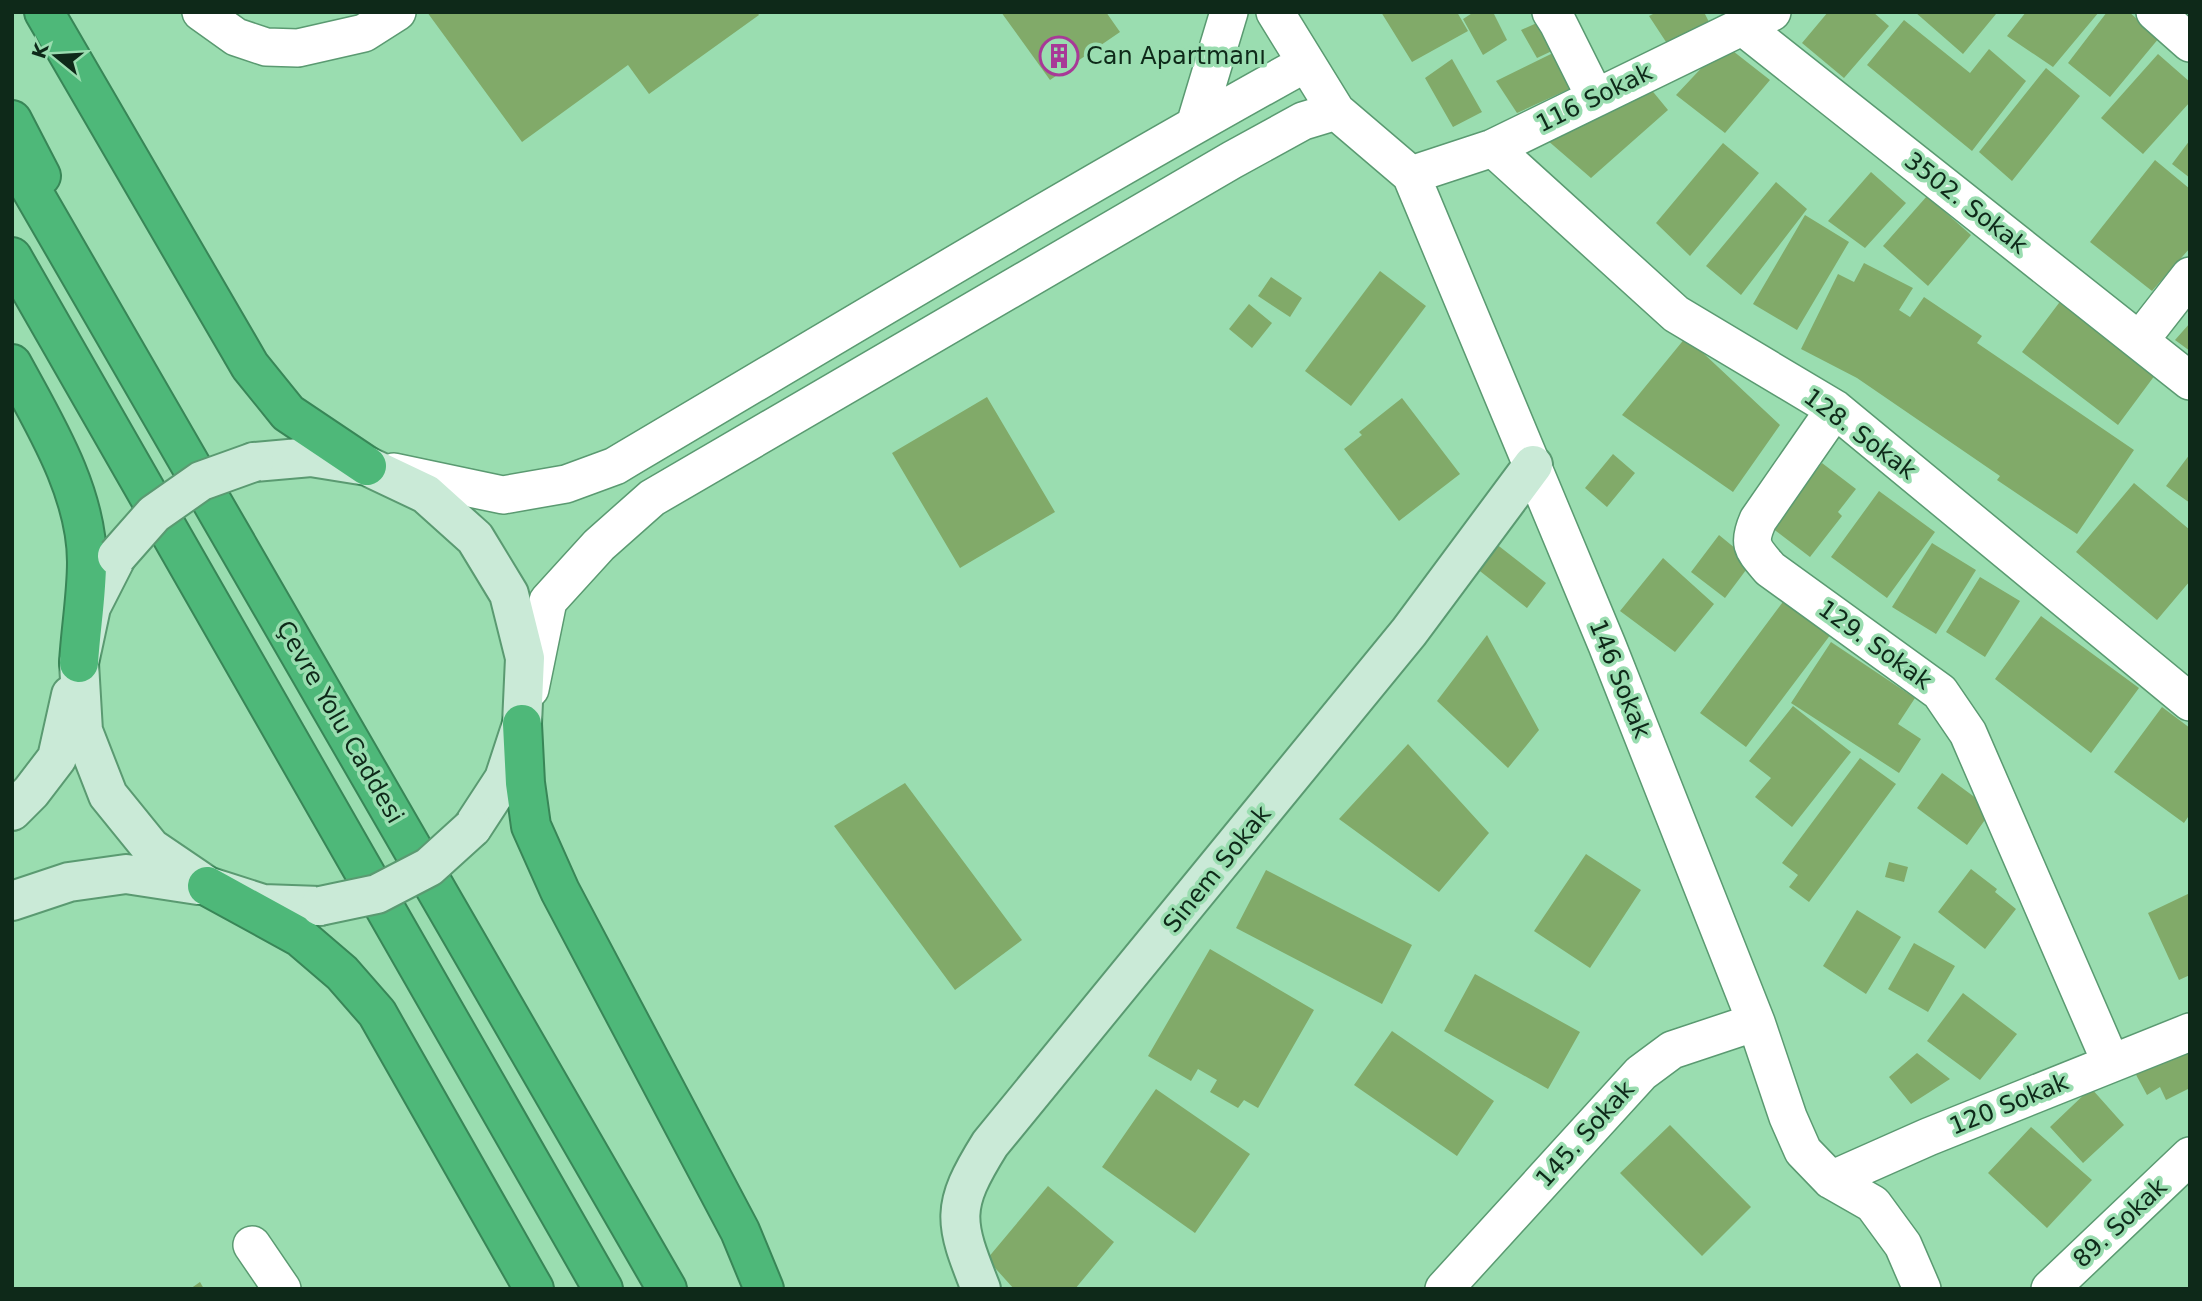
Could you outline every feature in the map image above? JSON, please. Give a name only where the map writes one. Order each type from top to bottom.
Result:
[{"type":"highway","points":[[44,12],[250,366],[288,413],[366,466]]},
{"type":"highway","points":[[12,120],[178,443]]},
{"type":"highway","name":"Çevre Yolu Caddesi","points":[[12,156],[667,1289]]},
{"type":"highway","points":[[12,257],[603,1289]]},
{"type":"highway","points":[[12,364],[55,442],[79,505],[87,560],[79,663]]},
{"type":"highway","points":[[522,724],[524,783],[531,826],[560,891],[740,1231],[764,1289]]},
{"type":"highway","points":[[207,886],[300,937],[342,973],[377,1013],[534,1289]]},
{"type":"street","points":[[201,12],[236,37],[266,47],[298,48],[364,33],[397,12]]},
{"type":"street","points":[[1195,125],[1229,12]]},
{"type":"street","points":[[1275,12],[1336,111],[1411,175]]},
{"type":"street","points":[[1551,12],[1595,97]]},
{"type":"street","points":[[2155,12],[2190,43]]},
{"type":"street","name":"116 Sokak","points":[[1411,175],[1493,148],[1757,19]]},
{"type":"street","name":"3502. Sokak","points":[[1757,19],[2190,381]]},
{"type":"street","points":[[12,811],[31,792],[57,758],[91,607],[117,556],[154,514],[201,481],[254,462],[311,457],[503,495],[566,484],[615,466],[969,256],[1306,63]]},
{"type":"street","points":[[12,901],[69,882],[126,874],[207,886],[263,904],[320,906],[377,894],[429,867],[472,828],[504,779],[522,724],[548,601],[599,545],[652,498],[1232,160],[1303,121],[1336,111]]},
{"type":"street","name":"128. Sokak","points":[[1493,148],[1676,314],[1835,409],[2190,702]]},
{"type":"street","name":"146 Sokak","points":[[1411,175],[1612,658],[1756,1022],[1788,1117],[1803,1151],[1830,1180],[1873,1204],[1903,1245],[1922,1289]]},
{"type":"street","points":[[2140,340],[2190,276]]},
{"type":"street","name":"129. Sokak","points":[[1835,409],[1758,520],[1751,537],[1754,550],[1770,569],[1940,692],[1968,733],[2111,1063]]},
{"type":"street","name":"Sinem Sokak","points":[[981,1289],[962,1241],[959,1206],[971,1173],[990,1144],[1409,632],[1533,465]]},
{"type":"street","points":[[366,466],[426,494],[475,538],[509,594],[525,658],[522,724]]},
{"type":"street","points":[[79,663],[83,731],[108,794],[151,848],[207,886]]},
{"type":"street","name":"145. Sokak","points":[[1444,1289],[1641,1073],[1672,1050],[1756,1022]]},
{"type":"street","name":"120 Sokak","points":[[1830,1180],[2190,1032]]},
{"type":"street","name":"89. Sokak","points":[[2050,1289],[2190,1156]]},
{"type":"street","points":[[252,1245],[282,1289]]},
{"type":"building","points":[[427,12],[757,12],[759,15],[649,94],[628,65],[522,142]]},
{"type":"building","name":"Can Apartmanı","points":[[1001,12],[1106,12],[1120,32],[1050,80]]},
{"type":"building","points":[[1381,12],[1457,12],[1468,31],[1412,62]]},
{"type":"building","points":[[1474,12],[1493,12],[1507,40],[1483,55],[1463,19]]},
{"type":"building","points":[[1657,12],[1704,12],[1709,22],[1668,45],[1649,16]]},
{"type":"building","points":[[1828,12],[1873,12],[1889,26],[1844,78],[1802,43]]},
{"type":"building","points":[[1915,12],[1993,12],[1996,14],[1963,54]]},
{"type":"building","points":[[2026,12],[2099,12],[2053,67],[2007,36]]},
{"type":"building","points":[[2107,12],[2129,12],[2159,38],[2110,97],[2068,63]]},
{"type":"building","points":[[1904,20],[1970,73],[1989,49],[2026,81],[1972,151],[1867,65]]},
{"type":"building","points":[[1539,22],[1554,50],[1537,58],[1521,30]]},
{"type":"building","points":[[1724,44],[1770,80],[1725,133],[1676,95]]},
{"type":"building","points":[[1555,52],[1574,87],[1517,113],[1496,81]]},
{"type":"building","points":[[2158,54],[2190,82],[2190,102],[2143,154],[2101,118]]},
{"type":"building","points":[[1452,59],[1482,112],[1453,127],[1425,78]]},
{"type":"building","points":[[2046,68],[2080,96],[2012,181],[1979,152]]},
{"type":"building","points":[[1645,82],[1668,110],[1591,178],[1539,133]]},
{"type":"building","points":[[2190,140],[2190,178],[2172,164]]},
{"type":"building","points":[[1723,143],[1759,173],[1690,256],[1656,223]]},
{"type":"building","points":[[2155,160],[2190,189],[2190,248],[2152,291],[2090,242]]},
{"type":"building","points":[[1871,172],[1906,203],[1865,248],[1828,221]]},
{"type":"building","points":[[1776,182],[1807,209],[1741,295],[1706,266]]},
{"type":"building","points":[[1927,196],[1971,235],[1928,286],[1883,246]]},
{"type":"building","points":[[1805,215],[1849,242],[1797,330],[1753,304]]},
{"type":"building","points":[[1864,263],[1913,288],[1899,310],[1910,317],[1924,297],[1982,336],[1977,343],[2134,450],[2077,534],[1997,480],[2000,476],[1857,378],[1801,349],[1838,274],[1854,282]]},
{"type":"building","points":[[1380,271],[1426,306],[1351,406],[1305,371]]},
{"type":"building","points":[[1271,277],[1302,298],[1290,317],[1258,296]]},
{"type":"building","points":[[2065,295],[2161,367],[2118,425],[2022,352]]},
{"type":"building","points":[[1249,304],[1272,323],[1252,348],[1229,329]]},
{"type":"building","points":[[2190,323],[2190,351],[2175,340]]},
{"type":"building","points":[[1686,337],[1780,425],[1733,492],[1622,415]]},
{"type":"building","points":[[987,397],[1055,512],[960,568],[892,453]]},
{"type":"building","points":[[1402,398],[1460,474],[1399,521],[1344,449],[1362,435],[1359,432]]},
{"type":"building","points":[[1613,454],[1635,473],[1607,507],[1585,488]]},
{"type":"building","points":[[2190,454],[2190,503],[2166,486]]},
{"type":"building","points":[[1822,463],[1856,489],[1838,512],[1842,516],[1810,557],[1772,528]]},
{"type":"building","points":[[2134,483],[2190,530],[2190,581],[2157,620],[2076,552]]},
{"type":"building","points":[[1879,491],[1935,532],[1887,598],[1831,557]]},
{"type":"building","points":[[1719,535],[1752,562],[1725,598],[1691,572]]},
{"type":"building","points":[[1495,543],[1546,583],[1527,608],[1476,568]]},
{"type":"building","points":[[1932,543],[1976,570],[1936,634],[1892,607]]},
{"type":"building","points":[[1663,558],[1714,604],[1675,652],[1620,611]]},
{"type":"building","points":[[1980,577],[2020,601],[1985,657],[1946,632]]},
{"type":"building","points":[[1785,599],[1831,634],[1746,747],[1700,713]]},
{"type":"building","points":[[2041,616],[2139,688],[2091,753],[1995,679]]},
{"type":"building","points":[[1487,635],[1539,730],[1508,768],[1437,701]]},
{"type":"building","points":[[1831,642],[1915,698],[1898,724],[1921,739],[1899,773],[1791,703]]},
{"type":"building","points":[[1793,706],[1851,752],[1792,827],[1755,797],[1771,778],[1749,761]]},
{"type":"building","points":[[2162,707],[2190,728],[2190,814],[2184,823],[2114,772]]},
{"type":"building","points":[[1408,744],[1489,833],[1439,892],[1339,819]]},
{"type":"building","points":[[1860,758],[1896,784],[1809,902],[1789,887],[1798,875],[1782,863]]},
{"type":"building","points":[[1942,773],[1992,810],[1967,845],[1917,808]]},
{"type":"building","points":[[905,783],[1022,940],[955,990],[834,826]]},
{"type":"building","points":[[1586,854],[1641,890],[1590,968],[1534,931]]},
{"type":"building","points":[[1889,862],[1908,867],[1904,882],[1885,877]]},
{"type":"building","points":[[1971,869],[1997,889],[1995,892],[2016,909],[1985,949],[1938,912]]},
{"type":"building","points":[[1266,870],[1412,945],[1382,1004],[1236,928]]},
{"type":"building","points":[[2190,893],[2190,975],[2179,980],[2148,913]]},
{"type":"building","points":[[1857,910],[1901,937],[1866,994],[1823,966]]},
{"type":"building","points":[[1914,943],[1955,966],[1928,1012],[1888,989]]},
{"type":"building","points":[[1210,949],[1314,1010],[1258,1108],[1244,1100],[1238,1108],[1210,1092],[1217,1080],[1198,1069],[1191,1081],[1148,1056]]},
{"type":"building","points":[[1475,974],[1580,1032],[1548,1089],[1444,1031]]},
{"type":"building","points":[[1963,993],[2017,1034],[1980,1080],[1927,1041]]},
{"type":"building","points":[[1392,1031],[1494,1101],[1457,1156],[1354,1085]]},
{"type":"building","points":[[2190,1050],[2190,1088],[2166,1100],[2160,1087],[2147,1095],[2134,1071]]},
{"type":"building","points":[[1917,1053],[1950,1079],[1911,1104],[1889,1077]]},
{"type":"building","points":[[2091,1088],[2124,1125],[2083,1163],[2050,1127]]},
{"type":"building","points":[[1156,1089],[1250,1154],[1195,1233],[1102,1167]]},
{"type":"building","points":[[1670,1125],[1751,1207],[1702,1256],[1620,1173]]},
{"type":"building","points":[[2031,1127],[2092,1180],[2047,1228],[1988,1173]]},
{"type":"building","points":[[1048,1186],[1114,1242],[1075,1289],[1014,1289],[987,1259]]},
{"type":"building","points":[[200,1282],[204,1289],[190,1289]]},
{"type":"place","name":"Can Apartmanı","points":[[1059,56]]}]
